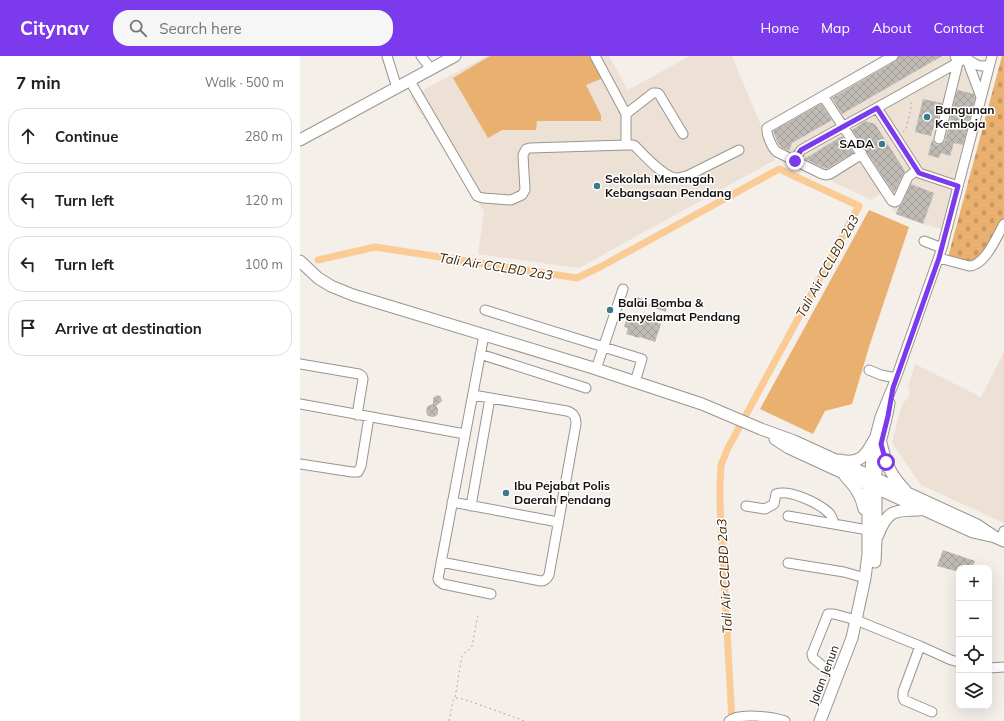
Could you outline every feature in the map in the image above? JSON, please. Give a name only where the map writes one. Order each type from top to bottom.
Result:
[{"type":"main road","points":[[300,140],[455,56]]},
{"type":"main road","points":[[300,261],[318,278],[331,286],[353,295],[596,369],[702,404],[757,428],[794,441],[828,457],[924,510],[973,532],[1001,537]]},
{"type":"main road","points":[[757,428],[789,448],[842,473],[910,494],[1001,537]]},
{"type":"main road","points":[[828,457],[847,462],[854,461],[861,458],[878,442],[888,468],[898,482],[910,494]]},
{"type":"main road","points":[[842,473],[855,487],[860,496],[868,526]]},
{"type":"main road","points":[[858,621],[868,554],[868,526],[872,482]]},
{"type":"main road","points":[[858,621],[872,578],[875,562],[876,540],[872,482]]},
{"type":"main road","points":[[876,540],[883,523],[891,513],[902,510],[924,510]]},
{"type":"main road","name":"Jalan Jenun","points":[[820,721],[852,638],[857,630],[858,621]]},
{"type":"street","points":[[387,56],[397,88]]},
{"type":"street","points":[[421,56],[430,69]]},
{"type":"street","points":[[595,56],[626,114],[626,145]]},
{"type":"street","points":[[862,154],[828,174],[822,174],[775,151],[766,130],[893,56]]},
{"type":"street","points":[[963,60],[984,85]]},
{"type":"street","points":[[963,60],[981,97]]},
{"type":"street","points":[[939,139],[963,60]]},
{"type":"street","points":[[795,161],[801,150],[963,60],[984,67],[991,60]]},
{"type":"street","points":[[872,482],[878,442],[888,416],[893,388],[942,248],[991,60]]},
{"type":"street","points":[[410,81],[477,196],[483,198],[511,200],[522,195],[525,190],[523,155],[526,149],[530,148],[636,146],[658,168],[670,177],[678,178],[687,176],[739,150]]},
{"type":"street","points":[[626,114],[653,93],[660,94],[683,134]]},
{"type":"street","points":[[823,96],[894,202],[898,200],[908,177],[917,170]]},
{"type":"street","points":[[877,108],[917,170],[922,174],[958,186]]},
{"type":"street","points":[[939,258],[973,266],[985,257],[1004,224]]},
{"type":"street","points":[[924,241],[942,248]]},
{"type":"street","points":[[596,369],[623,289]]},
{"type":"street","points":[[485,310],[642,359],[635,382]]},
{"type":"street","points":[[484,335],[438,577],[439,581],[443,584],[491,594]]},
{"type":"street","points":[[480,354],[586,388]]},
{"type":"street","points":[[300,364],[359,374],[362,376],[363,379],[357,414]]},
{"type":"street","points":[[869,370],[881,375],[896,378]]},
{"type":"street","points":[[441,562],[538,581],[545,581],[549,575],[576,424],[575,416],[567,411],[473,395]]},
{"type":"street","points":[[472,506],[490,398]]},
{"type":"street","points":[[300,404],[465,434]]},
{"type":"street","points":[[300,464],[358,472],[361,466],[370,417]]},
{"type":"street","points":[[746,506],[765,509],[774,504],[776,494],[783,492],[818,504],[830,514],[834,524]]},
{"type":"street","points":[[452,502],[558,522]]},
{"type":"street","points":[[788,516],[834,524],[868,526]]},
{"type":"street","points":[[788,563],[844,572],[865,578]]},
{"type":"street","points":[[836,678],[813,658],[812,654],[828,614],[834,614],[858,621],[956,661]]},
{"type":"street","points":[[920,646],[903,692],[903,697],[904,700],[932,712]]},
{"type":"street","points":[[992,668],[1004,667]]},
{"type":"street","points":[[731,719],[742,716],[769,717],[785,721]]},
{"type":"path","points":[[857,76],[877,108]]},
{"type":"path","points":[[896,137],[906,130],[912,104],[905,92]]},
{"type":"path","points":[[449,721],[455,698],[462,655],[471,649],[478,615]]},
{"type":"path","points":[[455,698],[466,700],[525,721]]},
{"type":"shaded area","name":"Sekolah Menengah Kebangsaan Pendang","points":[[487,56],[609,56],[628,90],[690,56],[732,56],[762,128],[886,56],[958,56],[976,95],[941,229],[896,214],[882,193],[871,200],[773,153],[775,160],[579,268],[478,254],[484,212],[410,97]]},
{"type":"shaded area","points":[[1004,352],[1004,523],[921,485],[892,443],[902,404],[908,398],[910,392],[908,387],[915,364],[981,397]]},
{"type":"green space","points":[[490,56],[593,56],[603,78],[586,85],[601,115],[601,121],[537,121],[536,130],[502,130],[488,138],[453,78]]},
{"type":"green space","points":[[1002,56],[1004,56],[1004,219],[982,257],[973,263],[948,257]]},
{"type":"green space","points":[[869,210],[909,227],[870,344],[852,404],[825,411],[813,434],[760,409]]},
{"type":"building","points":[[899,56],[942,56],[842,114],[832,98],[896,61]]},
{"type":"building","points":[[957,90],[974,94],[975,98],[963,145],[954,143],[950,156],[941,153],[939,158],[928,155],[932,140],[938,145],[945,141]]},
{"type":"building","name":"Bangunan Kemboja","points":[[923,99],[942,103],[937,123],[935,122],[931,136],[915,132]]},
{"type":"building","points":[[821,104],[832,120],[792,143],[789,151],[781,147],[773,131]]},
{"type":"building","points":[[865,121],[875,124],[905,171],[894,193],[852,130]]},
{"type":"building","points":[[842,136],[853,153],[826,169],[805,159],[806,158]]},
{"type":"building","points":[[911,184],[934,193],[923,224],[896,214]]},
{"type":"building","points":[[637,297],[648,301],[646,307],[635,303]]},
{"type":"building","points":[[651,301],[667,306],[666,312],[649,306]]},
{"type":"building","points":[[632,314],[661,324],[655,342],[626,334],[628,328],[624,327],[626,320],[630,322]]},
{"type":"building","points":[[437,395],[441,397],[442,401],[436,406],[438,409],[438,414],[431,417],[427,415],[426,411],[428,406],[433,404],[433,398]]},
{"type":"building","points":[[943,550],[975,561],[973,565],[956,565],[956,571],[937,566]]},
{"type":"waterway","name":"Tali Air CCLBD 2a3","points":[[318,260],[375,247],[577,278],[602,266],[779,169],[859,206],[728,448],[721,465],[720,505],[732,721]]},
{"type":"place","name":"Bangunan Kemboja","points":[[927,117]]},
{"type":"place","name":"SADA","points":[[882,144]]},
{"type":"place","name":"Sekolah Menengah Kebangsaan Pendang","points":[[597,186]]},
{"type":"place","name":"Balai Bomba & Penyelamat Pendang","points":[[610,310]]},
{"type":"place","name":"Ibu Pejabat Polis Daerah Pendang","points":[[506,493]]},
{"type":"route","points":[[795,161],[801,150],[877,108],[919,173],[958,186],[939,258],[893,388],[881,444],[886,462]]}]
